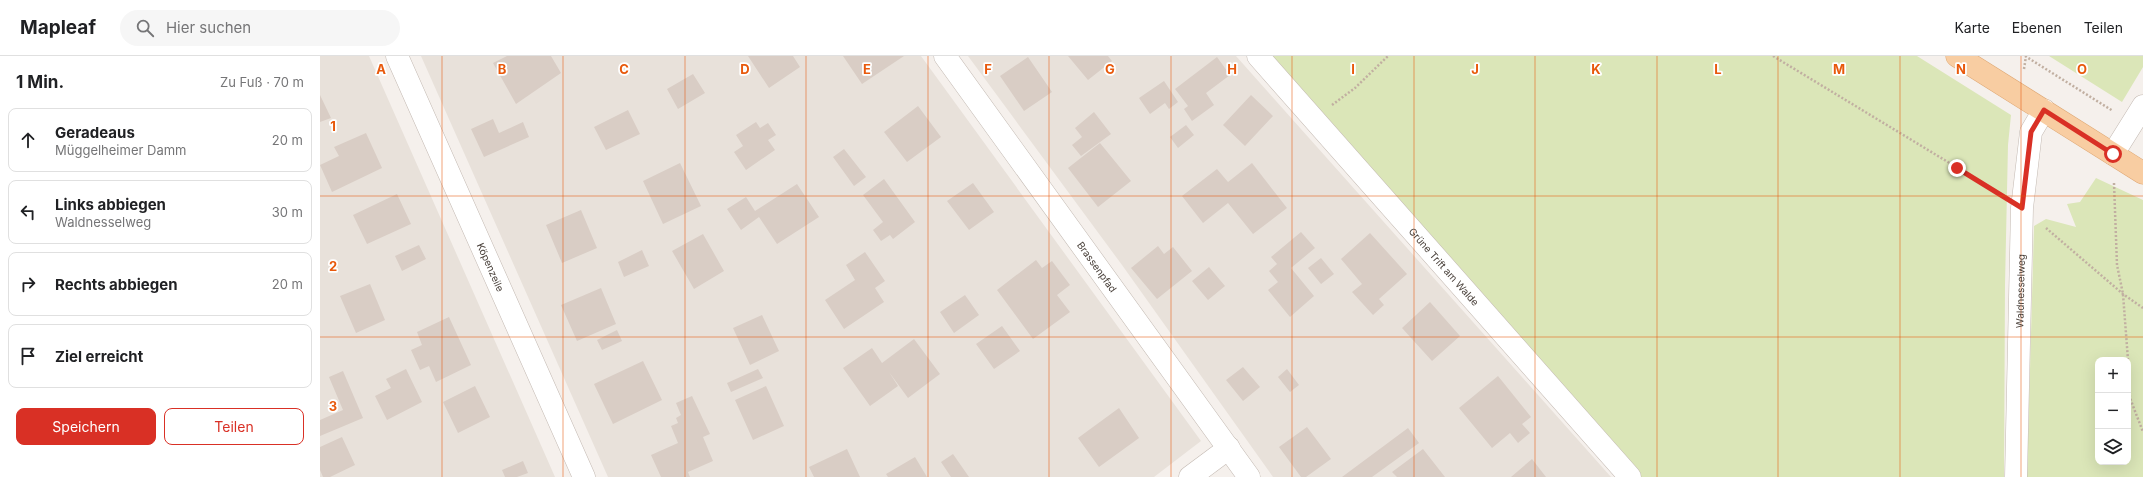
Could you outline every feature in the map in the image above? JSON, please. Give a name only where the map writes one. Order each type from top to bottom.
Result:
[{"type":"main road","points":[[1957,56],[2143,173]]},
{"type":"street","name":"Köpenzeile","points":[[397,56],[584,477]]},
{"type":"street","name":"Brassenpfad","points":[[945,56],[1249,477]]},
{"type":"street","name":"Grüne Trift am Walde","points":[[1258,56],[1630,477]]},
{"type":"street","points":[[2113,154],[2143,106]]},
{"type":"street","name":"Waldnesselweg","points":[[2016,477],[2022,208],[2031,132],[2044,110]]},
{"type":"street","points":[[1190,477],[1229,448]]},
{"type":"path","points":[[1314,118],[1355,88],[1388,56]]},
{"type":"path","points":[[1773,56],[2022,208],[2123,294],[2143,307]]},
{"type":"path","points":[[2025,56],[2116,112]]},
{"type":"path","points":[[2113,154],[2116,265],[2123,294],[2128,357]]},
{"type":"path","points":[[2130,393],[2130,398],[2143,432]]},
{"type":"shaded area","points":[[320,56],[369,56],[555,477],[320,477]]},
{"type":"shaded area","points":[[421,56],[921,56],[1201,441],[1154,477],[608,477]]},
{"type":"shaded area","points":[[968,56],[1236,56],[1611,477],[1273,477],[1122,265]]},
{"type":"green space","points":[[1268,56],[1917,56],[2011,115],[2008,145],[2005,285],[2004,477],[1641,477]]},
{"type":"green space","points":[[2049,56],[2143,56],[2143,67],[2122,102]]},
{"type":"green space","points":[[2096,178],[2143,200],[2143,477],[2027,477],[2034,226],[2046,219],[2076,227],[2067,204],[2080,202]]},
{"type":"building","points":[[507,56],[551,56],[561,73],[516,104],[493,63]]},
{"type":"building","points":[[748,56],[793,56],[800,67],[769,88]]},
{"type":"building","points":[[843,56],[904,56],[862,84]]},
{"type":"building","points":[[1068,56],[1108,56],[1112,61],[1088,80]]},
{"type":"building","points":[[1028,57],[1052,92],[1024,111],[1000,76]]},
{"type":"building","points":[[1217,57],[1230,75],[1206,93],[1214,105],[1192,121],[1184,109],[1188,106],[1175,89]]},
{"type":"building","points":[[693,74],[705,93],[678,109],[667,89]]},
{"type":"building","points":[[1164,81],[1178,102],[1169,109],[1165,103],[1150,114],[1139,98]]},
{"type":"building","points":[[320,95],[331,118],[320,122]]},
{"type":"building","points":[[1251,95],[1273,116],[1245,146],[1223,125]]},
{"type":"building","points":[[918,106],[941,137],[907,162],[884,132]]},
{"type":"building","points":[[628,110],[640,134],[606,150],[594,127]]},
{"type":"building","points":[[1094,112],[1111,134],[1081,156],[1072,145],[1082,137],[1075,128]]},
{"type":"building","points":[[493,119],[499,133],[523,122],[529,137],[484,157],[471,129]]},
{"type":"building","points":[[756,122],[760,128],[768,123],[776,135],[768,140],[775,150],[746,170],[734,152],[743,146],[736,135]]},
{"type":"building","points":[[1186,125],[1194,135],[1178,148],[1170,137]]},
{"type":"building","points":[[366,133],[382,168],[332,192],[320,165],[339,156],[334,147]]},
{"type":"building","points":[[1100,143],[1131,181],[1098,207],[1068,168]]},
{"type":"building","points":[[844,149],[866,177],[854,186],[833,157]]},
{"type":"building","points":[[680,163],[701,206],[663,224],[643,181]]},
{"type":"building","points":[[1252,163],[1287,208],[1253,234],[1228,203],[1203,223],[1182,196],[1217,169],[1228,182]]},
{"type":"building","points":[[884,179],[915,222],[893,239],[890,235],[881,241],[873,230],[883,222],[863,195]]},
{"type":"building","points":[[973,183],[994,212],[969,230],[947,201]]},
{"type":"building","points":[[797,184],[819,217],[777,244],[759,217],[741,230],[727,209],[746,197],[755,211]]},
{"type":"building","points":[[397,194],[411,224],[367,244],[353,215]]},
{"type":"building","points":[[581,210],[597,248],[562,263],[546,225]]},
{"type":"building","points":[[1301,232],[1315,248],[1291,268],[1314,296],[1290,317],[1268,290],[1278,282],[1269,271],[1277,264],[1271,257]]},
{"type":"building","points":[[1370,233],[1407,274],[1379,299],[1384,305],[1373,315],[1352,292],[1362,284],[1341,259]]},
{"type":"building","points":[[703,234],[724,271],[694,289],[672,251]]},
{"type":"building","points":[[419,245],[426,259],[402,271],[395,256]]},
{"type":"building","points":[[1158,246],[1164,254],[1173,247],[1192,271],[1157,299],[1131,268]]},
{"type":"building","points":[[642,250],[649,266],[624,277],[618,262]]},
{"type":"building","points":[[865,252],[885,281],[875,288],[884,302],[844,329],[825,300],[855,280],[846,265]]},
{"type":"building","points":[[1321,258],[1334,274],[1321,284],[1308,268]]},
{"type":"building","points":[[1036,260],[1042,268],[1052,261],[1070,285],[1057,295],[1070,312],[1033,339],[997,290]]},
{"type":"building","points":[[1209,267],[1225,286],[1208,300],[1192,281]]},
{"type":"building","points":[[370,284],[385,320],[356,333],[340,296]]},
{"type":"building","points":[[601,288],[616,324],[577,341],[561,305]]},
{"type":"building","points":[[965,295],[979,315],[954,333],[940,312]]},
{"type":"building","points":[[1430,302],[1460,336],[1432,361],[1402,328]]},
{"type":"building","points":[[762,315],[779,351],[750,365],[733,328]]},
{"type":"building","points":[[449,317],[471,365],[436,382],[429,366],[420,370],[411,350],[422,345],[417,332]]},
{"type":"building","points":[[1002,326],[1020,351],[994,369],[976,344]]},
{"type":"building","points":[[617,330],[622,341],[602,350],[597,340]]},
{"type":"building","points":[[914,339],[940,374],[908,398],[889,372],[898,386],[870,406],[843,368],[872,348],[882,363]]},
{"type":"building","points":[[643,361],[662,400],[613,424],[594,384]]},
{"type":"building","points":[[1243,367],[1260,387],[1243,401],[1226,380]]},
{"type":"building","points":[[406,369],[422,402],[387,420],[375,396],[391,388],[386,379]]},
{"type":"building","points":[[758,369],[763,378],[731,392],[727,383]]},
{"type":"building","points":[[1287,369],[1299,385],[1290,392],[1278,377]]},
{"type":"building","points":[[343,371],[363,418],[320,436],[320,420],[343,410],[329,377]]},
{"type":"building","points":[[1498,376],[1531,417],[1522,424],[1530,433],[1518,443],[1510,433],[1492,448],[1459,408]]},
{"type":"building","points":[[475,386],[490,417],[458,433],[443,402]]},
{"type":"building","points":[[766,386],[784,426],[753,440],[735,400]]},
{"type":"building","points":[[692,396],[710,434],[703,437],[713,461],[688,472],[690,477],[661,477],[651,455],[678,443],[671,426],[678,423],[676,418],[681,415],[676,403]]},
{"type":"building","points":[[1119,408],[1139,438],[1099,467],[1078,438]]},
{"type":"building","points":[[1307,427],[1331,459],[1306,477],[1301,477],[1279,447]]},
{"type":"building","points":[[1408,428],[1419,443],[1372,477],[1342,477]]},
{"type":"building","points":[[342,437],[355,465],[330,477],[323,477],[320,470],[320,447]]},
{"type":"building","points":[[847,449],[860,477],[814,477],[809,467]]},
{"type":"building","points":[[1423,449],[1445,477],[1397,477],[1392,472]]},
{"type":"building","points":[[953,454],[969,477],[951,477],[941,462]]},
{"type":"building","points":[[915,457],[927,477],[888,477],[886,474]]},
{"type":"building","points":[[1532,459],[1546,477],[1511,477]]},
{"type":"building","points":[[523,461],[528,473],[517,477],[505,477],[502,470]]},
{"type":"route","points":[[1957,168],[2022,208],[2031,132],[2044,110],[2113,154]]}]
